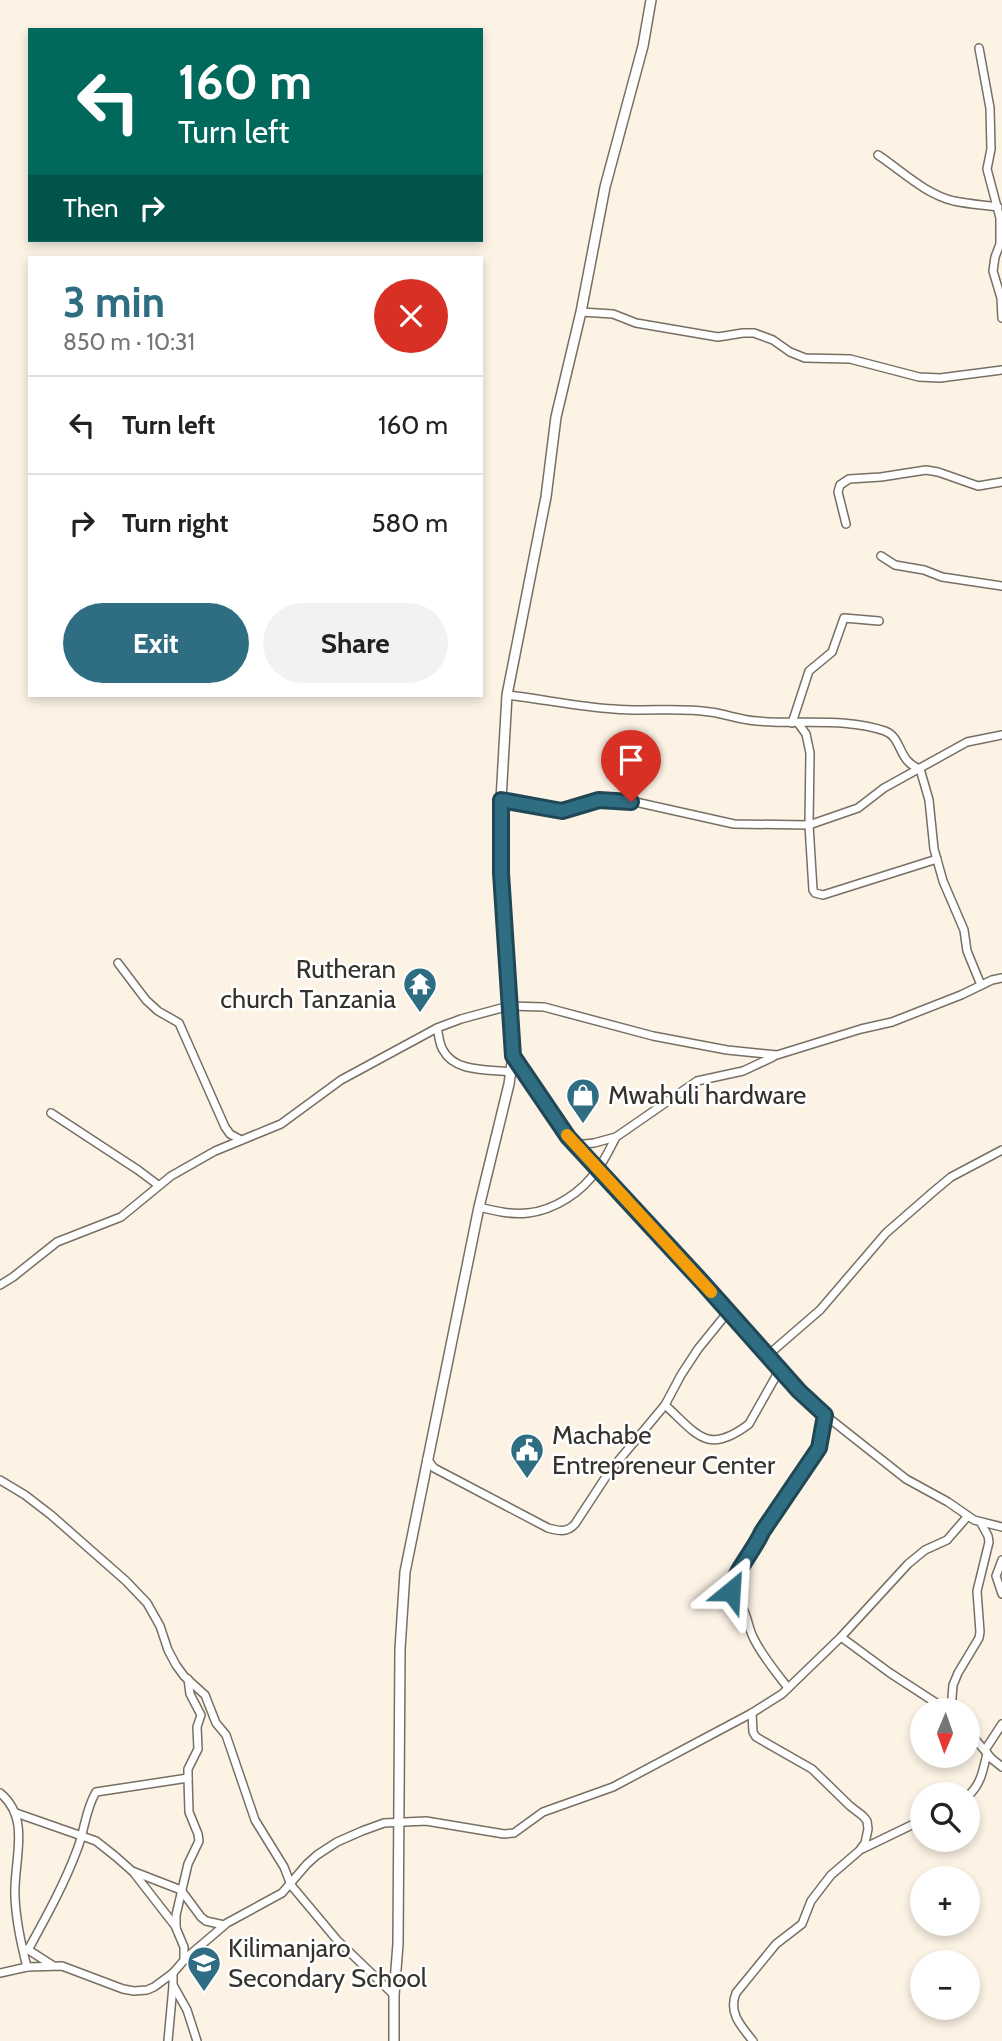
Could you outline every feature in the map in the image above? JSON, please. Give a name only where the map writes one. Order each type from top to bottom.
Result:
[{"type":"street","points":[[394,2041],[398,1944],[400,1649],[405,1572],[479,1207],[513,1056],[501,873],[501,800],[508,695],[546,496],[556,417],[581,312],[606,187],[643,46],[651,0]]},
{"type":"street","points":[[979,48],[990,108],[991,149],[987,169],[998,207],[1000,226],[1000,244],[993,271],[1001,298],[1002,318]]},
{"type":"street","points":[[878,155],[936,194],[952,200],[998,207]]},
{"type":"street","points":[[581,312],[613,314],[636,323],[718,337],[743,332],[754,333],[805,358],[850,359],[919,377],[940,378],[1002,370]]},
{"type":"street","points":[[846,524],[838,492],[840,485],[849,479],[926,470],[978,486],[1002,482]]},
{"type":"street","points":[[881,556],[895,565],[924,570],[942,578],[1002,586]]},
{"type":"street","points":[[795,723],[809,671],[832,652],[844,618],[879,621]]},
{"type":"street","points":[[508,695],[617,710],[682,709],[711,712],[743,720],[834,722],[888,732],[895,739],[906,761],[920,769]]},
{"type":"street","points":[[795,723],[806,734],[810,753],[808,825],[813,890],[819,895],[937,859]]},
{"type":"street","points":[[501,800],[562,811],[599,800],[631,802],[734,824],[808,825],[858,808],[884,788],[967,742],[1002,735]]},
{"type":"street","points":[[920,769],[929,800],[932,841],[943,881],[964,930],[967,951],[981,985]]},
{"type":"street","points":[[118,962],[146,1000],[158,1011],[179,1023],[225,1127],[230,1134],[241,1140]]},
{"type":"street","points":[[575,1145],[616,1137],[697,1081],[743,1071],[777,1055],[892,1022],[1002,978]]},
{"type":"street","points":[[0,1285],[57,1242],[121,1217],[171,1176],[215,1151],[290,1119],[341,1080],[437,1028],[461,1019],[509,1006],[544,1007],[663,1038],[777,1055]]},
{"type":"street","points":[[437,1028],[442,1050],[456,1064],[511,1072]]},
{"type":"street","points":[[513,1056],[575,1145],[799,1391],[906,1479],[948,1502],[967,1517],[1002,1527]]},
{"type":"street","points":[[51,1113],[158,1185]]},
{"type":"street","points":[[479,1207],[512,1213],[538,1211],[562,1201],[577,1192],[598,1170],[616,1137]]},
{"type":"street","points":[[768,1355],[820,1310],[886,1233],[923,1200],[951,1177],[1002,1150]]},
{"type":"street","points":[[427,1459],[433,1468],[524,1516],[548,1528],[566,1531],[575,1524],[609,1472],[665,1405],[681,1375],[728,1312]]},
{"type":"street","points":[[665,1405],[703,1439],[717,1440],[749,1424],[780,1369]]},
{"type":"street","points":[[788,1688],[758,1646],[743,1609],[732,1595],[731,1587],[774,1514],[819,1448],[825,1415]]},
{"type":"street","points":[[0,1480],[51,1515],[140,1594],[160,1626],[180,1671],[205,1695],[216,1723],[226,1735],[255,1820],[284,1867],[291,1885],[337,1940],[394,1995]]},
{"type":"street","points":[[0,1973],[53,1965],[123,1989],[134,1991],[154,1987],[224,1925],[275,1898],[291,1885],[313,1858],[337,1842],[384,1823],[398,1821],[426,1821],[510,1835],[543,1812],[613,1787],[752,1713],[782,1694],[841,1637],[908,1564],[925,1550],[947,1540],[967,1517]]},
{"type":"street","points":[[951,1698],[958,1673],[977,1644],[980,1632],[977,1591],[989,1542],[981,1523]]},
{"type":"street","points":[[1002,1560],[996,1576],[1002,1594]]},
{"type":"street","points":[[841,1637],[928,1698]]},
{"type":"street","points":[[176,1928],[176,1910],[181,1890],[188,1864],[199,1841],[188,1812],[188,1769],[198,1749],[197,1727],[201,1715],[189,1690],[188,1679]]},
{"type":"street","points":[[752,1713],[753,1732],[756,1737],[812,1769],[867,1821],[865,1843],[859,1852]]},
{"type":"street","points":[[979,1782],[986,1752],[1002,1724]]},
{"type":"street","points":[[980,1745],[1002,1767]]},
{"type":"street","points":[[25,1948],[59,1893],[82,1836],[87,1810],[96,1792],[188,1778]]},
{"type":"street","points":[[0,1793],[16,1813],[19,1833],[15,1898],[27,1967]]},
{"type":"street","points":[[16,1813],[104,1846],[132,1871],[176,1928],[184,1947],[184,1960]]},
{"type":"street","points":[[753,2041],[738,2022],[733,2010],[736,1993],[776,1944],[802,1924],[811,1901],[831,1875],[859,1852],[910,1826]]},
{"type":"street","points":[[132,1871],[181,1890],[201,1917],[206,1921],[224,1925]]},
{"type":"street","points":[[25,1948],[53,1965]]},
{"type":"street","points":[[168,2041],[173,1972]]},
{"type":"street","points":[[173,1985],[184,2004],[197,2041]]},
{"type":"slow traffic","points":[[567,1135],[711,1292]]},
{"type":"place","name":"Rutheran church Tanzania","points":[[420,1014]]},
{"type":"place","name":"Mwahuli hardware","points":[[583,1125]]},
{"type":"place","name":"Machabe Entrepreneur Center","points":[[527,1480]]},
{"type":"place","name":"Kilimanjaro Secondary School","points":[[204,1993]]},
{"type":"route","points":[[631,802],[599,800],[562,811],[501,800],[501,873],[513,1056],[568,1137],[799,1391],[825,1415],[824,1431],[817,1452],[762,1532],[732,1582],[731,1591]]}]
